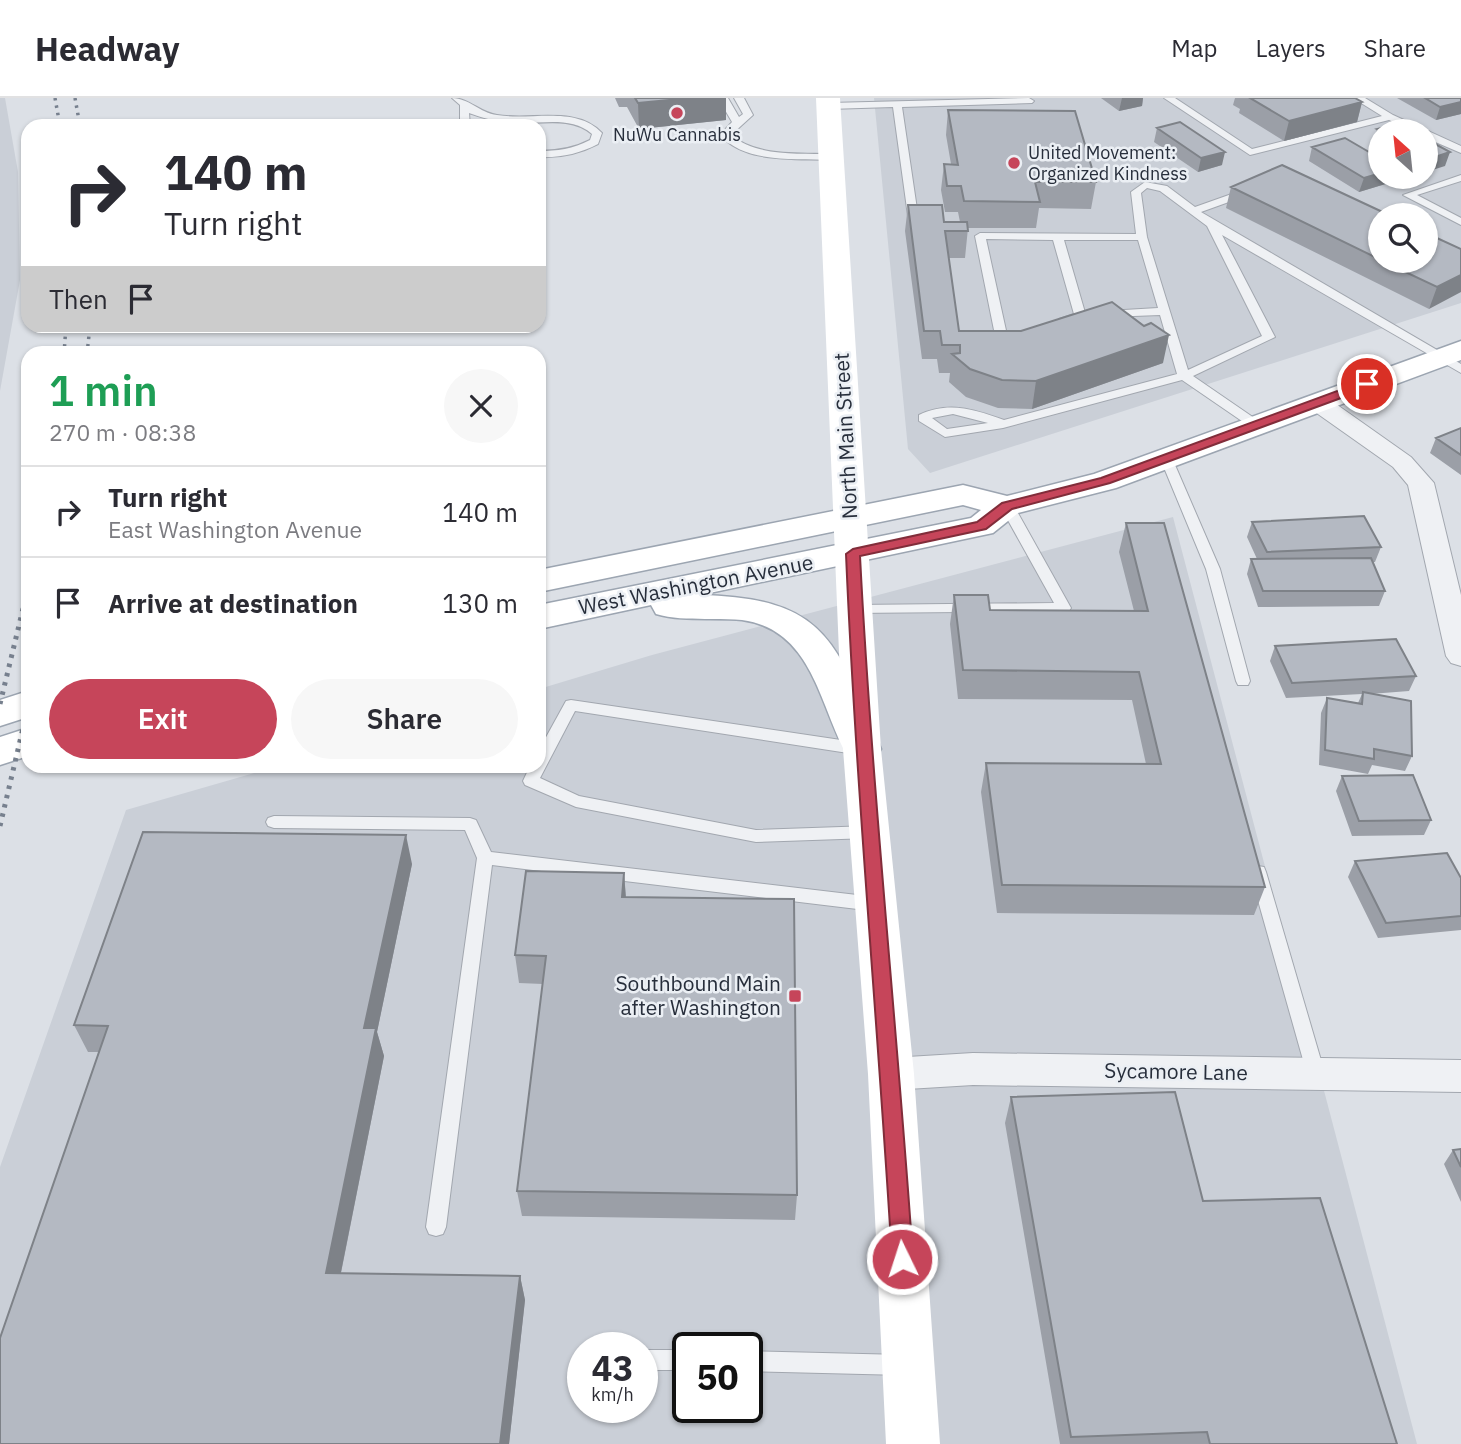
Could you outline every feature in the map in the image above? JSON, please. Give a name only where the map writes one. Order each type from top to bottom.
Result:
[{"type":"main road","name":"North Main Street","points":[[828,102],[862,749],[891,1074],[914,1444]]},
{"type":"main road","points":[[1007,506],[1105,481],[1317,402],[1454,359]]},
{"type":"main road","name":"West Washington Avenue","points":[[546,580],[963,495],[1007,506]]},
{"type":"main road","name":"West Washington Avenue","points":[[546,616],[982,526],[1007,506]]},
{"type":"main road","points":[[596,606],[698,607],[749,611],[786,621],[812,644],[825,664],[862,749]]},
{"type":"main road","points":[[0,713],[21,706]]},
{"type":"main road","points":[[0,751],[21,744]]},
{"type":"street","points":[[1317,402],[1402,462],[1421,484],[1461,656]]},
{"type":"street","name":"Sycamore Lane","points":[[891,1074],[973,1069],[1461,1076]]},
{"type":"lane","points":[[723,98],[737,122]]},
{"type":"lane","points":[[739,98],[748,115],[725,135],[737,145],[771,154],[831,156]]},
{"type":"lane","points":[[1169,98],[1250,152],[1390,117]]},
{"type":"lane","points":[[1358,98],[1394,119]]},
{"type":"lane","points":[[828,102],[897,106],[1029,101]]},
{"type":"lane","points":[[460,102],[493,119]]},
{"type":"lane","points":[[897,106],[913,216]]},
{"type":"lane","points":[[546,119],[567,118],[584,122],[597,133],[594,142],[582,148],[568,153],[546,154]]},
{"type":"lane","points":[[1438,139],[1461,150]]},
{"type":"lane","points":[[1461,178],[1408,195],[1461,222]]},
{"type":"lane","points":[[1256,425],[1184,376],[1142,237],[1136,191],[1145,185],[1163,188],[1211,225],[1454,359]]},
{"type":"lane","points":[[1193,211],[1253,189]]},
{"type":"lane","points":[[1003,424],[975,414],[940,409],[923,418],[945,433],[1003,424],[1184,376],[1269,337],[1211,225]]},
{"type":"lane","points":[[1028,332],[1002,340],[980,236],[1142,237]]},
{"type":"lane","points":[[1058,237],[1080,316]]},
{"type":"lane","points":[[1054,324],[1080,316],[1164,311]]},
{"type":"lane","points":[[1166,458],[1213,569],[1243,681]]},
{"type":"lane","points":[[856,610],[1064,608],[1007,506]]},
{"type":"lane","points":[[546,753],[571,705],[862,749]]},
{"type":"lane","points":[[535,773],[531,781],[576,801],[756,836],[870,832]]},
{"type":"lane","points":[[274,822],[470,824],[485,858],[436,1227]]},
{"type":"lane","points":[[1253,855],[1316,1074]]},
{"type":"lane","points":[[485,858],[876,905]]},
{"type":"lane","points":[[763,1361],[909,1365]]},
{"type":"shaded area","points":[[0,98],[5,98],[18,172],[20,280],[0,391]]},
{"type":"shaded area","points":[[874,98],[1461,98],[1461,303],[930,473],[908,449]]},
{"type":"shaded area","points":[[1173,517],[1417,1444],[0,1444],[0,1167],[126,810],[254,773],[546,773],[546,687],[652,655]]},
{"type":"building","points":[[635,98],[690,98],[638,103]]},
{"type":"building","points":[[1250,98],[1355,98],[1362,102],[1289,121]]},
{"type":"building","points":[[1425,98],[1461,98],[1461,102],[1440,107]]},
{"type":"building","name":"United Movement: Organized Kindness","points":[[948,110],[1075,111],[1096,182],[1035,182],[1040,202],[964,201],[961,186],[947,186],[944,164],[958,165]]},
{"type":"building","points":[[1180,122],[1225,152],[1201,158],[1157,128]]},
{"type":"building","points":[[1345,138],[1368,151],[1368,177],[1364,178],[1312,147]]},
{"type":"building","points":[[1438,146],[1450,152],[1438,156]]},
{"type":"building","points":[[1282,165],[1368,205],[1368,254],[1231,187]]},
{"type":"building","points":[[908,205],[942,205],[944,222],[967,222],[968,231],[945,231],[959,331],[1021,331],[1112,302],[1144,326],[1151,323],[1169,335],[1036,381],[1002,380],[970,369],[952,354],[960,353],[960,345],[942,345],[940,331],[924,331]]},
{"type":"building","points":[[1438,238],[1461,249],[1461,275],[1437,287],[1407,273],[1438,273]]},
{"type":"building","points":[[1461,428],[1461,455],[1436,438]]},
{"type":"building","points":[[1364,516],[1381,547],[1267,552],[1252,522]]},
{"type":"building","points":[[1126,523],[1164,523],[1265,887],[1002,885],[986,763],[1161,764],[1139,672],[963,670],[954,595],[988,595],[990,610],[1148,611]]},
{"type":"building","points":[[1371,558],[1385,591],[1263,591],[1251,559]]},
{"type":"building","points":[[1396,639],[1416,676],[1292,683],[1275,646]]},
{"type":"building","points":[[1363,692],[1411,701],[1412,756],[1374,749],[1374,759],[1325,750],[1327,698],[1362,704]]},
{"type":"building","points":[[1413,775],[1431,820],[1359,821],[1342,776]]},
{"type":"building","points":[[143,832],[406,835],[364,1028],[376,1028],[326,1273],[520,1276],[500,1444],[0,1444],[0,1338],[108,1026],[74,1025]]},
{"type":"building","points":[[1447,853],[1461,878],[1461,916],[1386,923],[1355,861]]},
{"type":"building","points":[[526,871],[624,873],[622,897],[794,899],[797,1195],[517,1191],[546,956],[515,955]]},
{"type":"building","points":[[1175,1092],[1203,1201],[1320,1198],[1397,1444],[1210,1444],[1207,1432],[1071,1437],[1011,1097]]},
{"type":"building","points":[[1461,1149],[1461,1167],[1453,1150]]},
{"type":"railway","points":[[55,98],[59,119]]},
{"type":"railway","points":[[75,98],[79,119]]},
{"type":"railway","points":[[65,346],[66,333]]},
{"type":"railway","points":[[88,346],[89,333]]},
{"type":"railway","points":[[0,704],[21,617]]},
{"type":"railway","points":[[0,826],[21,737]]},
{"type":"place","name":"NuWu Cannabis","points":[[677,113]]},
{"type":"place","name":"United Movement: Organized Kindness","points":[[1014,163]]},
{"type":"place","name":"Southbound Main after Washington","points":[[795,996]]},
{"type":"route","points":[[902,1259],[891,1074],[862,749],[853,554],[982,526],[1007,506],[1105,481],[1367,384]]}]
